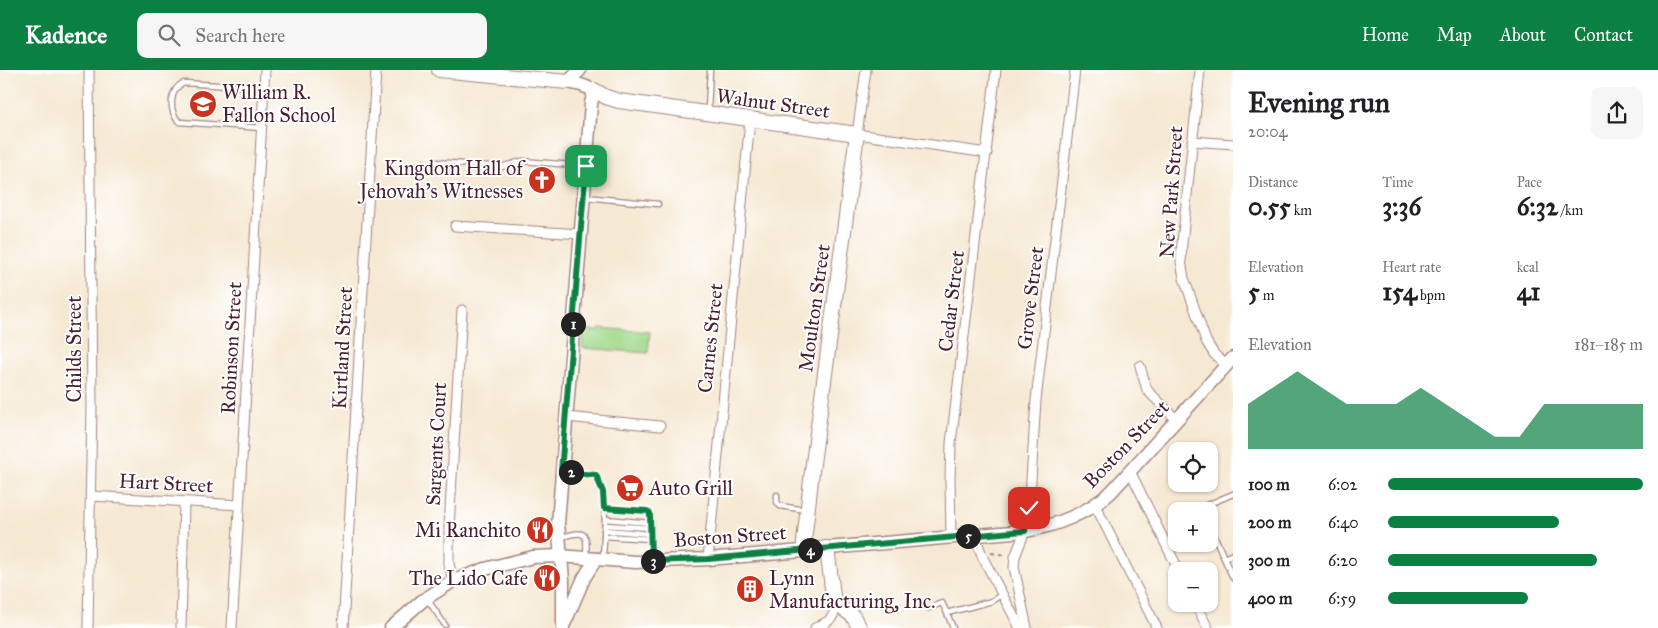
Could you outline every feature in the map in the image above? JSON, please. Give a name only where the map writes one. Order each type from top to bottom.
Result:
[{"type":"main road","name":"Walnut Street","points":[[439,70],[512,73],[585,86],[606,97],[619,101],[857,134]]},
{"type":"main road","points":[[568,82],[580,70]]},
{"type":"main road","points":[[563,627],[562,580],[558,538],[561,472],[591,104],[594,90]]},
{"type":"main road","name":"Moulton Street","points":[[802,551],[857,134]]},
{"type":"main road","name":"Boston Street","points":[[391,628],[426,598],[452,581],[468,574],[533,557],[560,556],[651,561],[708,559],[975,536],[1025,531],[1047,526],[1095,505],[1111,492],[1230,362]]},
{"type":"main road","points":[[827,548],[834,603],[851,614],[860,628]]},
{"type":"main road","points":[[563,627],[584,578],[595,559]]},
{"type":"street","name":"Childs Street","points":[[88,628],[92,397],[89,70]]},
{"type":"street","name":"Robinson Street","points":[[232,628],[265,70]]},
{"type":"street","name":"Kirtland Street","points":[[343,628],[376,70]]},
{"type":"street","name":"Moulton Street","points":[[857,134],[866,70]]},
{"type":"street","name":"Cedar Street","points":[[951,537],[951,443],[996,70]]},
{"type":"street","name":"Grove Street","points":[[1027,628],[1014,567],[1015,557],[1025,531],[1029,513],[1036,400],[1075,70]]},
{"type":"street","name":"New Park Street","points":[[1200,70],[1182,243],[1182,266],[1207,343],[1218,359],[1230,362]]},
{"type":"street","name":"Carnes Street","points":[[708,559],[750,120]]},
{"type":"street","name":"Walnut Street","points":[[857,134],[987,152]]},
{"type":"street","points":[[1192,140],[1233,144]]},
{"type":"street","points":[[455,226],[581,234]]},
{"type":"street","name":"Sargents Court","points":[[452,581],[449,564],[449,527],[462,310]]},
{"type":"street","points":[[1140,366],[1147,390],[1176,420]]},
{"type":"street","points":[[566,417],[660,426]]},
{"type":"street","points":[[1130,470],[1175,562]]},
{"type":"street","name":"Hart Street","points":[[91,496],[239,505]]},
{"type":"street","points":[[181,628],[184,502]]},
{"type":"street","points":[[1095,505],[1157,628]]},
{"type":"street","points":[[975,536],[983,558],[1020,628]]},
{"type":"street","points":[[815,628],[832,618],[835,611],[834,603]]},
{"type":"street","points":[[1199,612],[1208,628]]},
{"type":"lane","points":[[708,114],[710,70]]},
{"type":"lane","points":[[262,128],[178,122],[174,117],[173,103],[175,89],[184,83],[264,88]]},
{"type":"lane","points":[[436,162],[501,167],[523,162],[586,166]]},
{"type":"lane","points":[[584,197],[658,204]]},
{"type":"lane","points":[[561,472],[596,475],[603,492],[605,528],[595,559]]},
{"type":"lane","points":[[1214,502],[1233,494]]},
{"type":"lane","points":[[777,495],[777,502],[780,506],[806,510]]},
{"type":"lane","points":[[604,508],[648,511],[651,515],[651,561]]},
{"type":"lane","points":[[605,528],[651,531]]},
{"type":"lane","points":[[605,528],[651,531]]},
{"type":"lane","points":[[558,538],[574,534],[586,536],[595,559]]},
{"type":"lane","points":[[1218,544],[1233,578]]},
{"type":"lane","points":[[1224,558],[1233,554]]},
{"type":"lane","points":[[948,613],[992,600],[1002,594]]},
{"type":"lane","points":[[426,598],[445,625]]},
{"type":"lane","points":[[929,608],[942,603],[953,628]]},
{"type":"path","points":[[986,553],[1008,555]]},
{"type":"green space","points":[[599,328],[650,332],[648,353],[582,348],[584,329],[598,331]]},
{"type":"place","name":"William R. Fallon School","points":[[203,104]]},
{"type":"place","name":"Kingdom Hall of Jehovah's Witnesses","points":[[542,180]]},
{"type":"place","name":"Auto Grill","points":[[630,488]]},
{"type":"place","name":"Mi Ranchito","points":[[540,530]]},
{"type":"place","name":"The Lido Cafe","points":[[547,578]]},
{"type":"place","name":"Lynn Manufacturing, Inc.","points":[[750,589]]},
{"type":"route","points":[[586,166],[561,472],[596,475],[603,492],[604,508],[649,512],[652,516],[651,561],[708,559],[1025,531],[1029,508]]}]
